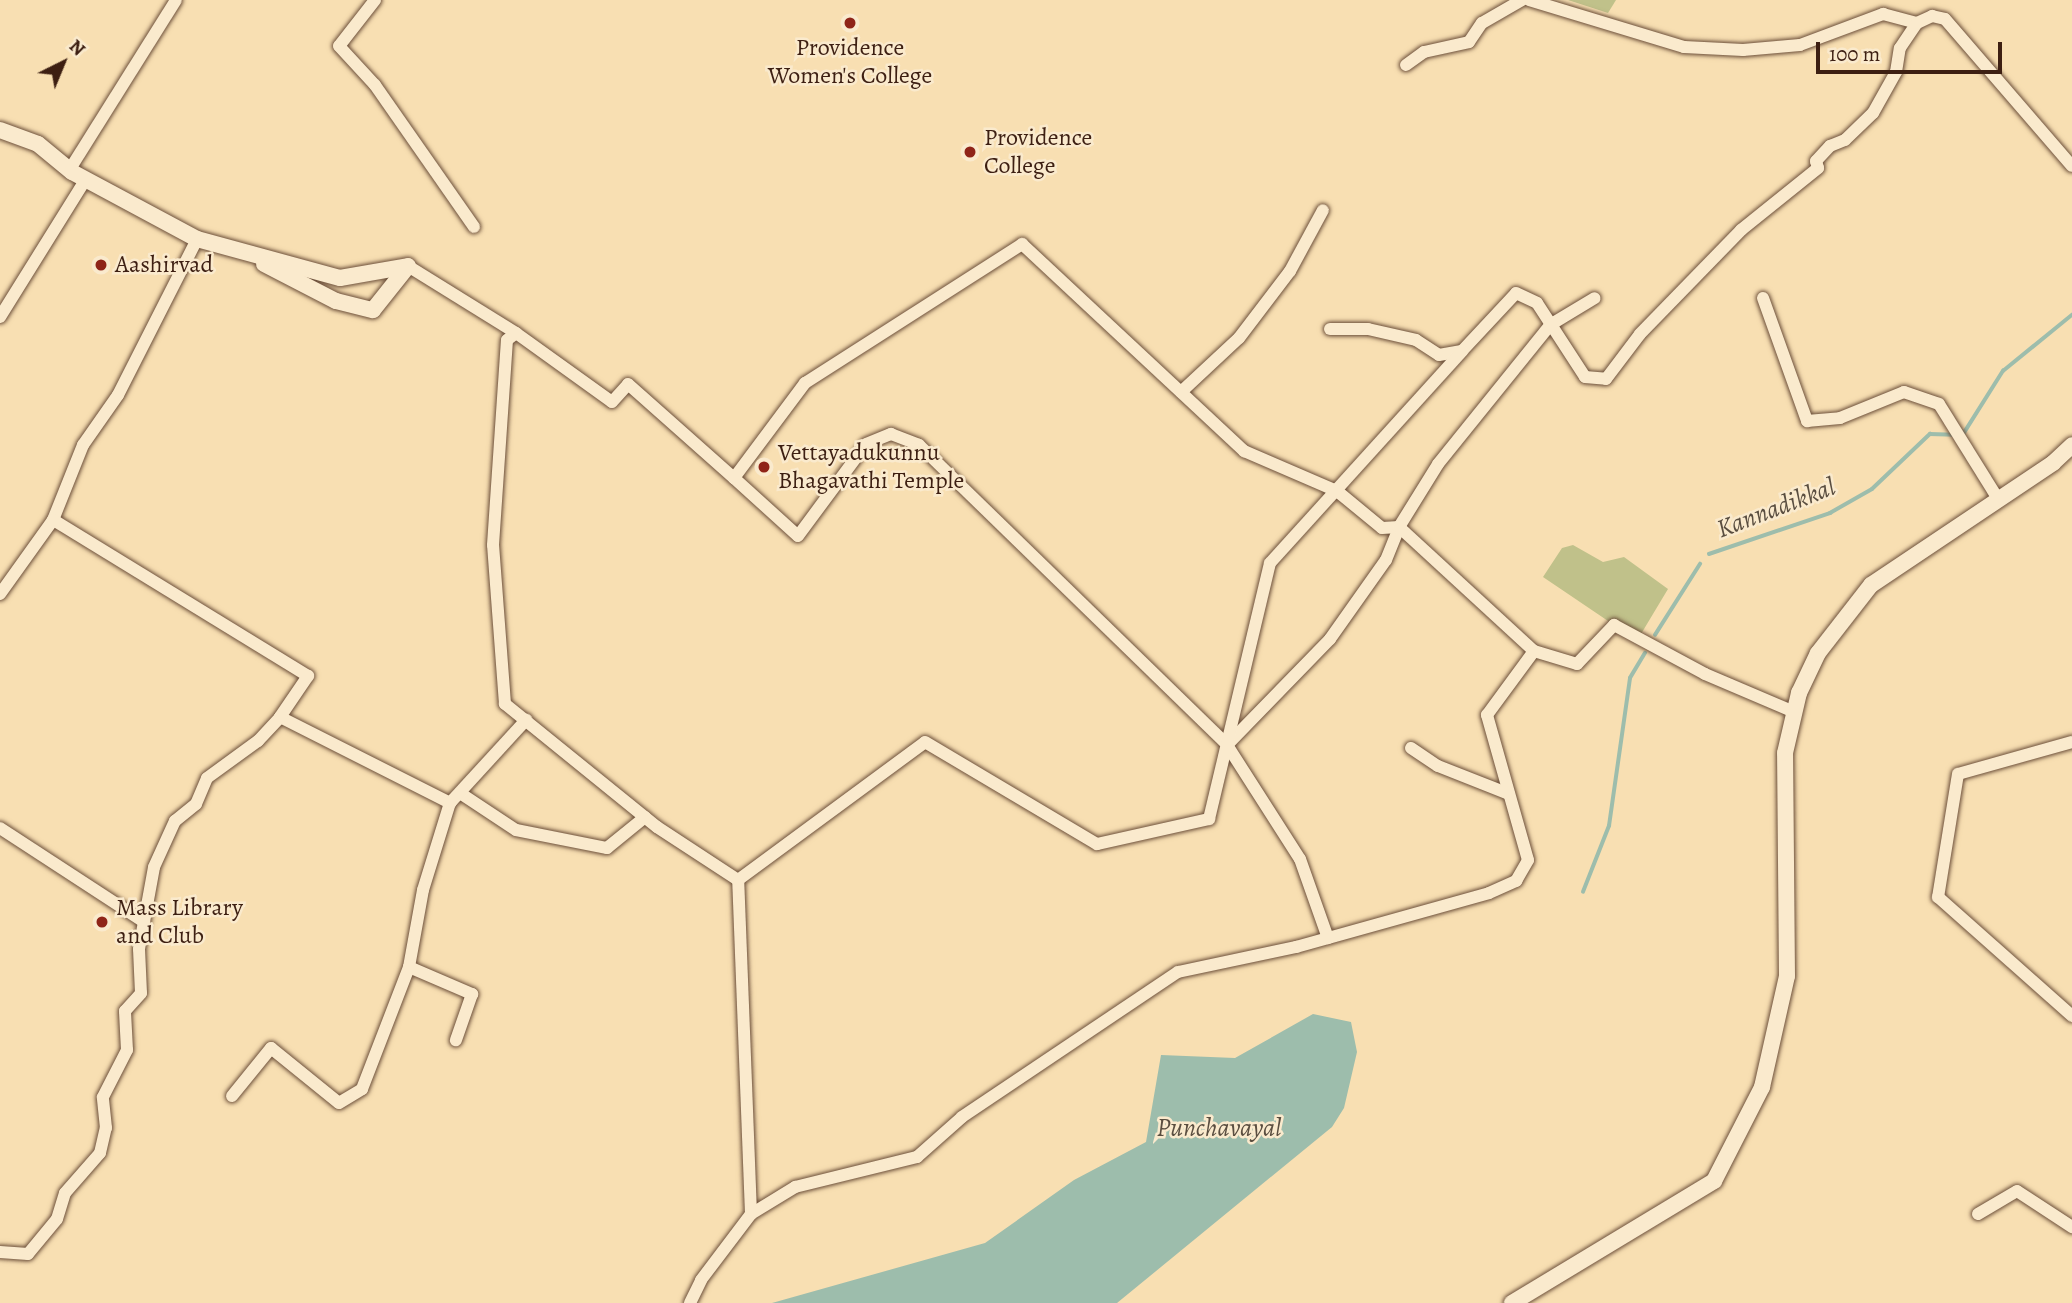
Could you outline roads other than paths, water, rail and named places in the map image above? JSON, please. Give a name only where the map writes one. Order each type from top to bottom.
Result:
[{"type":"main road","points":[[0,130],[38,144],[69,169],[197,239],[340,278],[408,267]]},
{"type":"main road","points":[[241,251],[336,301],[373,310],[408,267]]},
{"type":"main road","points":[[1512,1303],[1714,1181],[1762,1087],[1787,976],[1785,753],[1794,712],[1818,653],[1871,585],[2072,445]]},
{"type":"street","points":[[69,169],[176,0]]},
{"type":"street","points":[[375,0],[339,46],[375,85],[474,226]]},
{"type":"street","points":[[1406,65],[1424,52],[1469,43],[1482,23],[1522,0]]},
{"type":"street","points":[[1529,0],[1684,47],[1744,50],[1800,44],[1883,14],[1917,23]]},
{"type":"street","points":[[738,880],[925,742],[1097,844],[1209,819],[1270,563],[1516,293],[1537,303],[1585,377],[1606,379],[1640,334],[1741,230],[1818,169],[1816,161],[1830,146],[1845,140],[1873,113],[1896,72],[1900,48],[1917,23],[1932,16],[1945,19],[2072,166]]},
{"type":"street","points":[[0,317],[86,179]]},
{"type":"street","points":[[1181,392],[1239,338],[1290,271],[1323,210]]},
{"type":"street","points":[[0,594],[53,520],[83,444],[118,395],[197,239]]},
{"type":"street","points":[[734,478],[805,383],[1023,244],[1244,451],[1338,491],[1382,528],[1399,527],[1534,651],[1577,664],[1614,625],[1705,674],[1794,712]]},
{"type":"street","points":[[408,267],[516,333],[612,402],[628,384],[798,536],[866,444],[891,434],[919,445],[1227,745],[1300,859],[1328,938]]},
{"type":"street","points":[[1227,745],[1330,639],[1386,560],[1399,527],[1438,464],[1550,325],[1595,298]]},
{"type":"street","points":[[1763,298],[1807,421],[1840,418],[1904,392],[1939,404],[1997,497]]},
{"type":"street","points":[[1330,329],[1368,329],[1416,340],[1439,355],[1462,351]]},
{"type":"street","points":[[516,333],[507,340],[493,545],[505,704],[645,817],[738,880]]},
{"type":"street","points":[[0,1252],[28,1254],[57,1219],[65,1193],[100,1153],[106,1128],[103,1097],[127,1050],[125,1011],[141,993],[139,948],[154,867],[175,821],[196,804],[207,778],[258,741],[280,717],[308,676],[53,520]]},
{"type":"street","points":[[691,1303],[701,1280],[751,1214],[795,1187],[916,1157],[962,1117],[1178,972],[1328,938],[1489,893],[1516,881],[1528,860],[1487,715],[1534,651]]},
{"type":"street","points":[[280,717],[450,803]]},
{"type":"street","points":[[232,1096],[271,1048],[339,1103],[362,1089],[409,967],[423,890],[450,803],[526,720]]},
{"type":"street","points":[[2072,742],[1958,774],[1938,897],[2072,1016]]},
{"type":"street","points":[[1411,748],[1438,766],[1509,794]]},
{"type":"street","points":[[460,793],[516,830],[607,848],[645,817]]},
{"type":"street","points":[[0,828],[144,922]]},
{"type":"street","points":[[738,880],[751,1214]]},
{"type":"street","points":[[409,967],[472,994],[456,1040]]},
{"type":"street","points":[[1978,1214],[2017,1191],[2072,1227]]},
{"type":"water","name":"Punchavayal","points":[[1313,1014],[1351,1022],[1357,1052],[1344,1108],[1332,1127],[1117,1303],[772,1303],[985,1243],[1074,1180],[1146,1142],[1161,1055],[1235,1058]]},
{"type":"waterway","name":"Kannadikkal","points":[[1962,436],[2003,371],[2072,315]]},
{"type":"waterway","name":"Kannadikkal","points":[[1709,554],[1830,513],[1872,489],[1930,434],[1954,435]]},
{"type":"waterway","name":"Kannadikkal","points":[[1655,635],[1700,564]]},
{"type":"waterway","name":"Kannadikkal","points":[[1583,892],[1609,826],[1630,678],[1645,653]]},
{"type":"place","name":"Providence Women's College","points":[[850,23]]},
{"type":"place","name":"Providence College","points":[[970,152]]},
{"type":"place","name":"Aashirvad","points":[[101,265]]},
{"type":"place","name":"Vettayadukunnu Bhagavathi Temple","points":[[764,467]]},
{"type":"place","name":"Mass Library and Club","points":[[102,922]]}]
